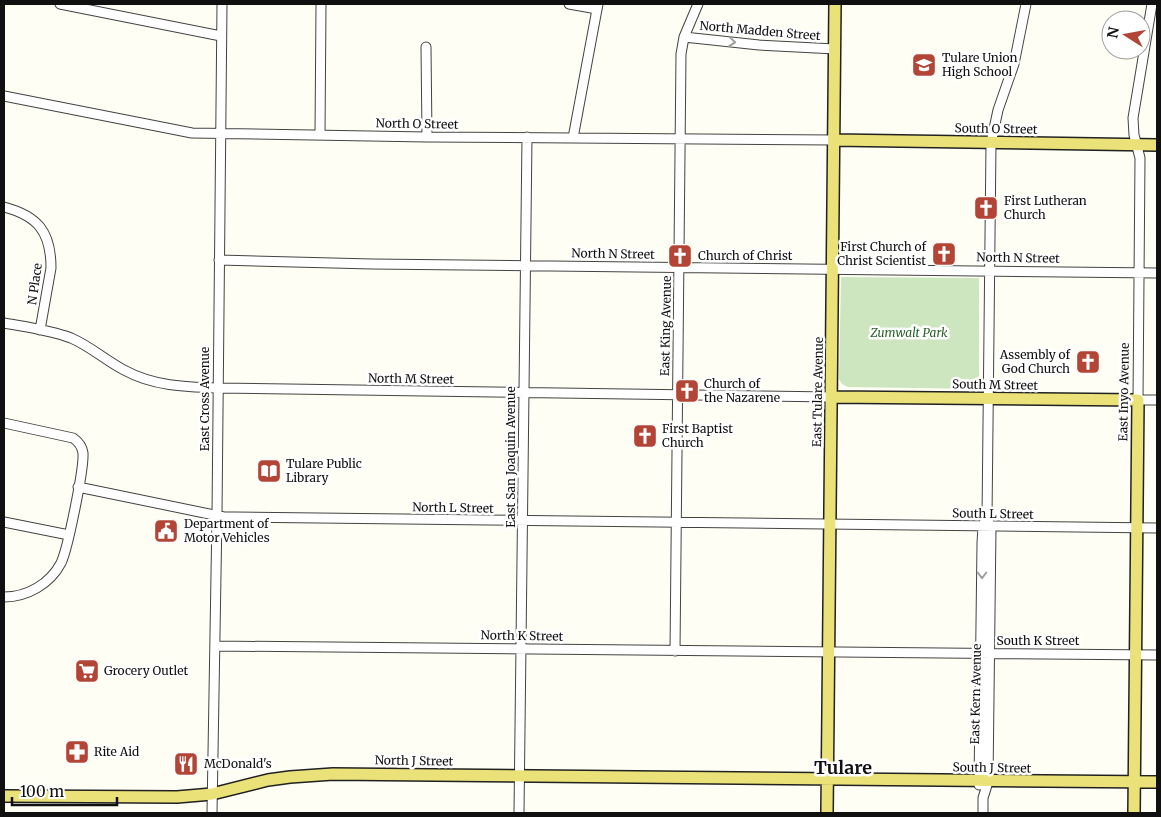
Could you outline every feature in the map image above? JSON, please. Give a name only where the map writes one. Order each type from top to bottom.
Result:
[{"type":"main road","name":"East Tulare Avenue","points":[[827,813],[835,4]]},
{"type":"main road","name":"South O Street","points":[[834,140],[1157,145]]},
{"type":"main road","name":"South M Street","points":[[832,397],[1138,400]]},
{"type":"main road","name":"East Inyo Avenue","points":[[1134,813],[1138,400]]},
{"type":"main road","name":"North J Street","points":[[4,796],[177,797],[212,794],[268,780],[316,774],[827,780]]},
{"type":"main road","name":"South J Street","points":[[827,780],[1157,782]]},
{"type":"street","points":[[60,4],[221,36]]},
{"type":"street","name":"East Cross Avenue","points":[[212,813],[222,4]]},
{"type":"street","points":[[320,135],[321,4]]},
{"type":"street","points":[[569,4],[597,6],[573,138]]},
{"type":"street","name":"East King Avenue","points":[[675,651],[682,54],[684,37],[698,4]]},
{"type":"street","name":"East Kern Avenue","points":[[983,813],[991,142],[998,110],[1014,64],[1026,4]]},
{"type":"street","name":"East Inyo Avenue","points":[[1138,400],[1140,158],[1134,136],[1133,118],[1152,4]]},
{"type":"street","name":"North Madden Street","points":[[684,37],[759,45],[835,49]]},
{"type":"street","points":[[426,47],[427,137]]},
{"type":"street","name":"North O Street","points":[[4,96],[176,130],[221,134],[834,140]]},
{"type":"street","name":"East San Joaquin Avenue","points":[[519,813],[527,137]]},
{"type":"street","name":"N Place","points":[[4,207],[20,211],[35,220],[48,242],[51,268],[40,330]]},
{"type":"street","name":"North N Street","points":[[219,260],[1157,273]]},
{"type":"street","name":"North M Street","points":[[4,323],[66,336],[120,368],[142,378],[172,386],[832,397]]},
{"type":"street","name":"South M Street","points":[[1138,400],[1157,400]]},
{"type":"street","points":[[4,423],[73,438],[79,442],[83,455],[69,535],[60,563],[46,581],[31,592],[4,597]]},
{"type":"street","name":"North L Street","points":[[78,487],[235,518],[829,524]]},
{"type":"street","points":[[4,522],[69,535]]},
{"type":"street","name":"South L Street","points":[[829,524],[987,524],[1157,528]]},
{"type":"street","name":"North K Street","points":[[215,646],[828,651]]},
{"type":"street","name":"South K Street","points":[[828,651],[1157,655]]},
{"type":"green space","name":"Zumwalt Park","points":[[841,277],[979,278],[979,389],[848,387],[842,384],[839,379]]},
{"type":"place","name":"Tulare Union High School","points":[[924,65]]},
{"type":"place","name":"First Lutheran Church","points":[[986,208]]},
{"type":"place","name":"First Church of Christ Scientist","points":[[944,254]]},
{"type":"place","name":"Church of Christ","points":[[680,256]]},
{"type":"place","name":"Assembly of God Church","points":[[1088,362]]},
{"type":"place","name":"Church of the Nazarene","points":[[687,391]]},
{"type":"place","name":"First Baptist Church","points":[[645,436]]},
{"type":"place","name":"Tulare Public Library","points":[[269,471]]},
{"type":"place","name":"Department of Motor Vehicles","points":[[166,531]]},
{"type":"place","name":"Grocery Outlet","points":[[87,671]]},
{"type":"place","name":"Rite Aid","points":[[77,752]]},
{"type":"place","name":"McDonald's","points":[[186,764]]},
{"type":"district","name":"Tulare","points":[[843,768]]}]
